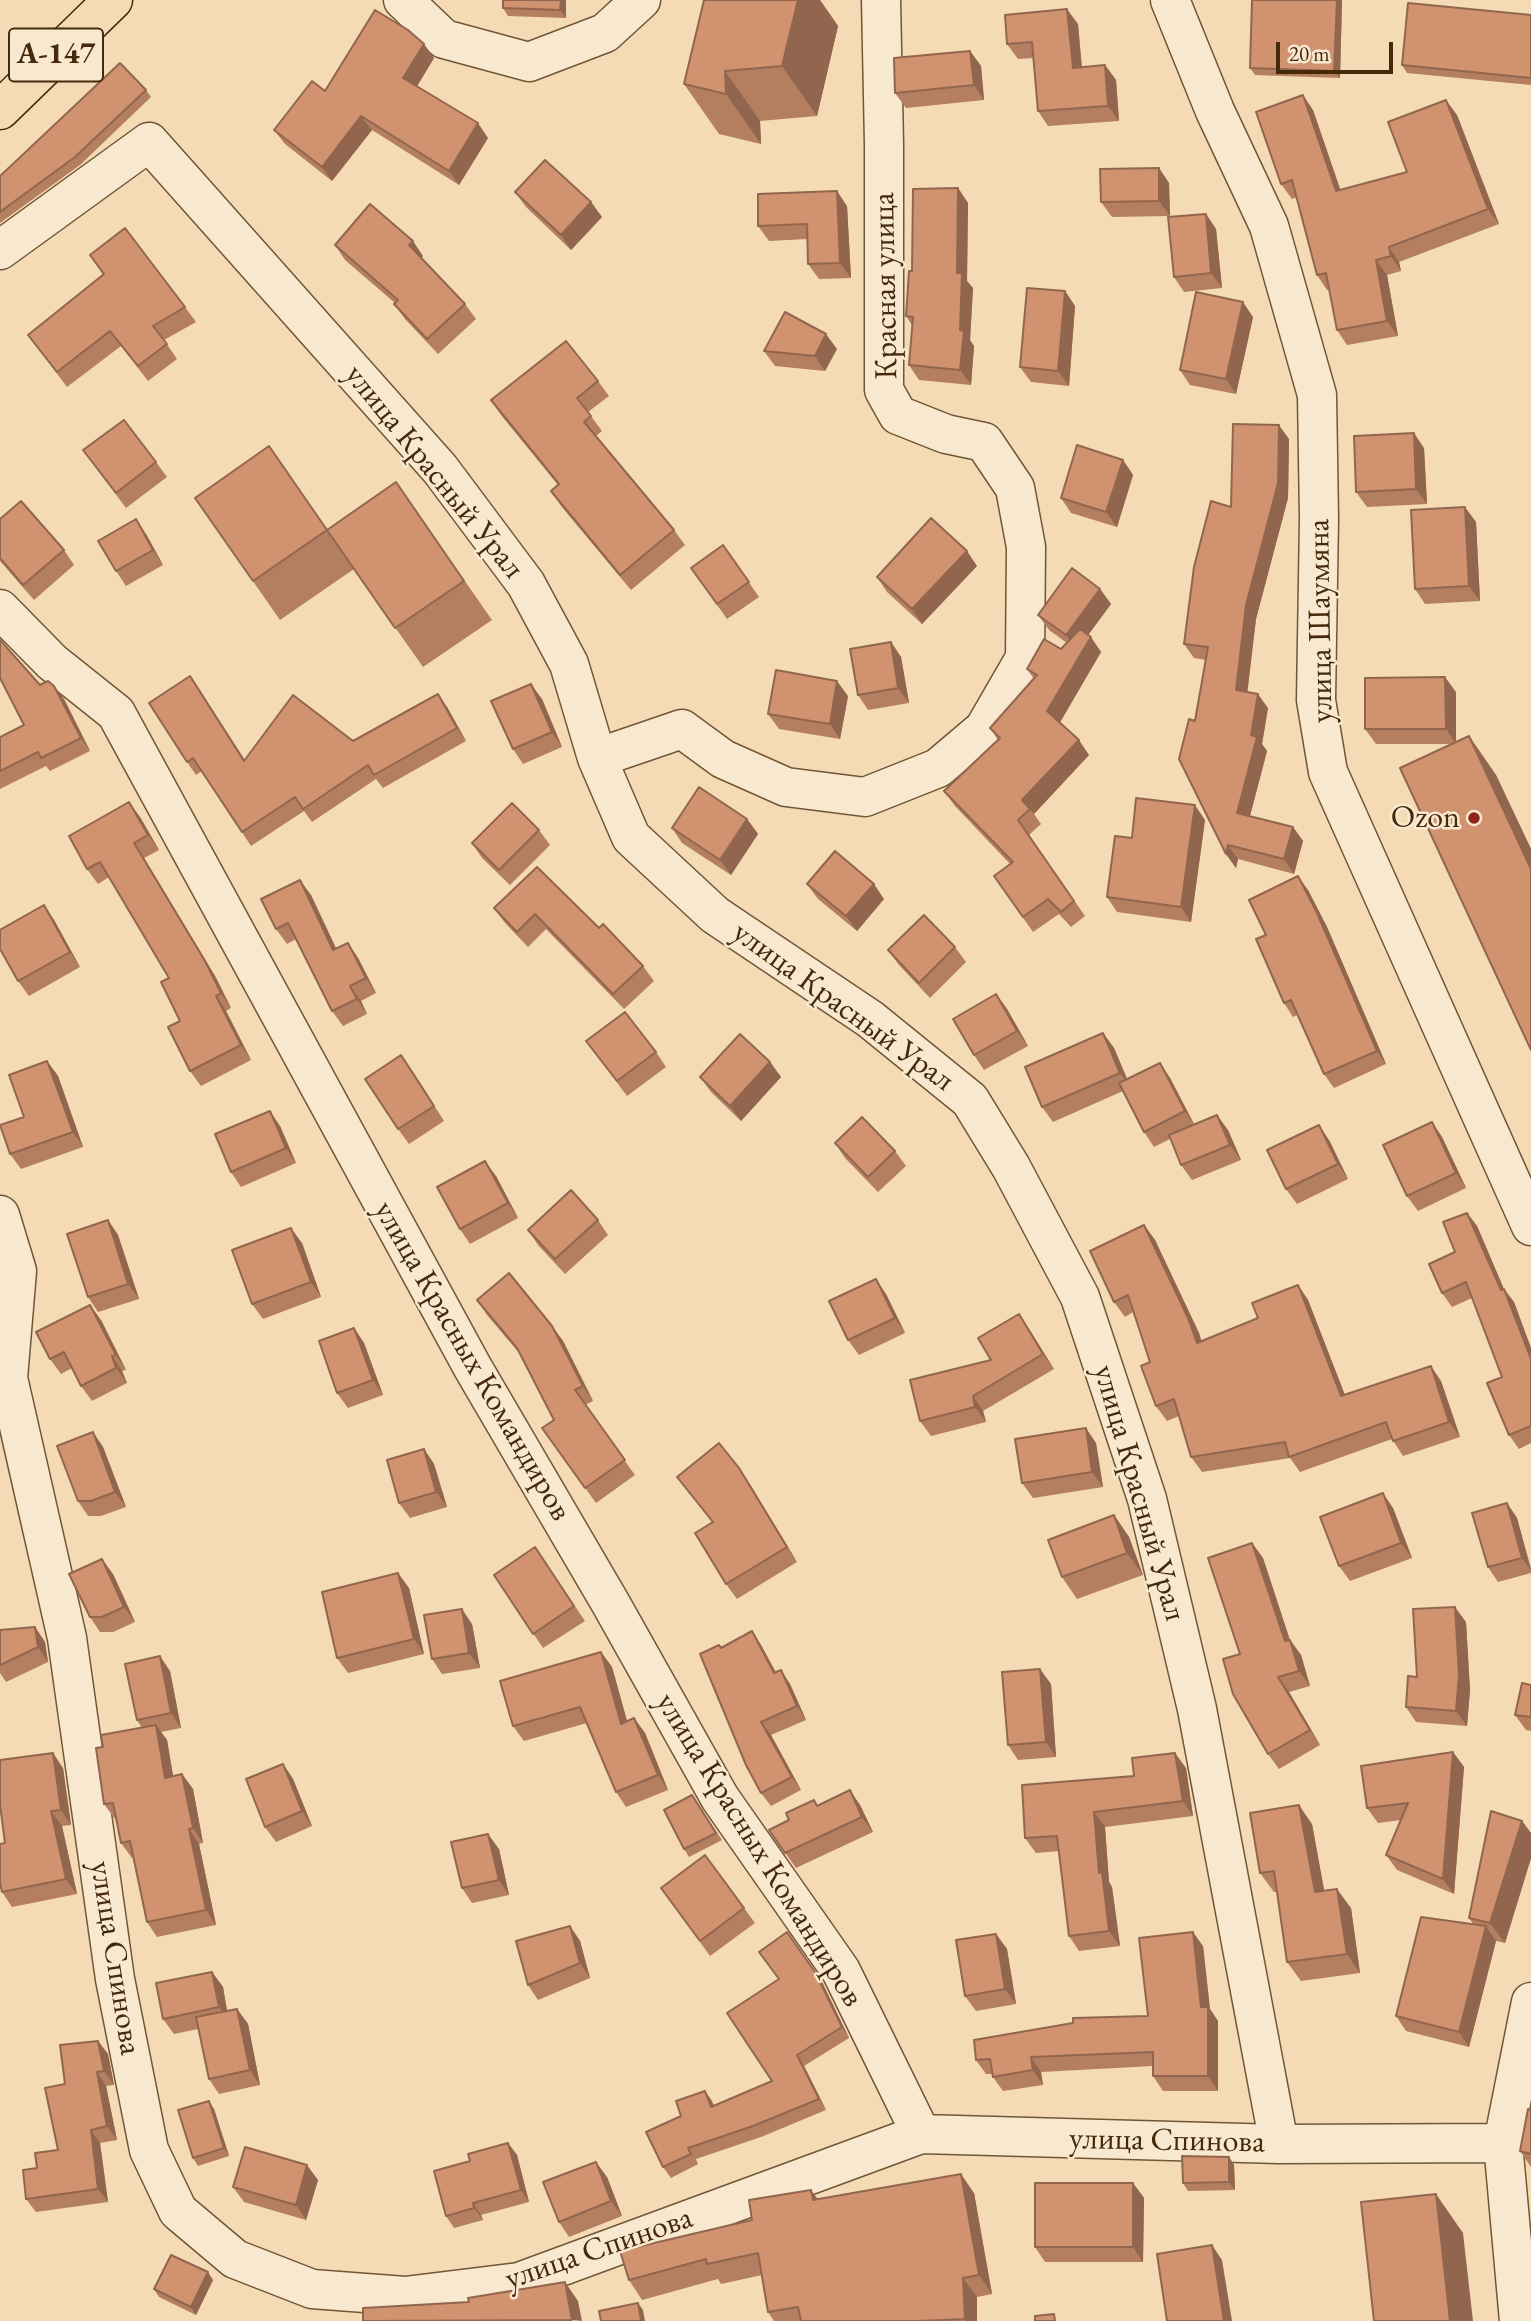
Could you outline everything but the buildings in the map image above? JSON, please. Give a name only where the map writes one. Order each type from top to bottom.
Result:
[{"type":"highway","name":"А-147","points":[[0,110],[113,0]]},
{"type":"street","points":[[403,0],[444,39],[529,62],[605,33],[641,0]]},
{"type":"street","name":"Красная улица","points":[[597,758],[682,729],[723,759],[786,787],[865,797],[938,768],[984,729],[1025,658],[1026,547],[1015,488],[984,442],[946,434],[898,415],[884,390],[881,0]]},
{"type":"street","name":"улица Шаумяна","points":[[1170,0],[1215,111],[1269,226],[1317,395],[1319,519],[1316,700],[1328,772],[1531,1226]]},
{"type":"street","name":"улица Красный Урал","points":[[0,250],[149,142],[440,469],[526,584],[569,664],[597,758],[631,837],[715,915],[870,1019],[970,1100],[1011,1167],[1080,1297],[1147,1499],[1197,1709],[1279,2144]]},
{"type":"street","name":"улица Красных Командиров","points":[[0,610],[52,662],[116,713],[473,1368],[720,1798],[841,1971],[921,2134]]},
{"type":"street","name":"улица Спинова","points":[[0,1215],[17,1271],[8,1378],[67,1638],[116,1979],[149,2150],[178,2211],[235,2259],[312,2289],[405,2296],[519,2282],[921,2134],[1279,2144],[1503,2143]]},
{"type":"street","points":[[1519,2321],[1503,2143],[1531,2002]]},
{"type":"place","name":"Ozon","points":[[1474,818]]}]
